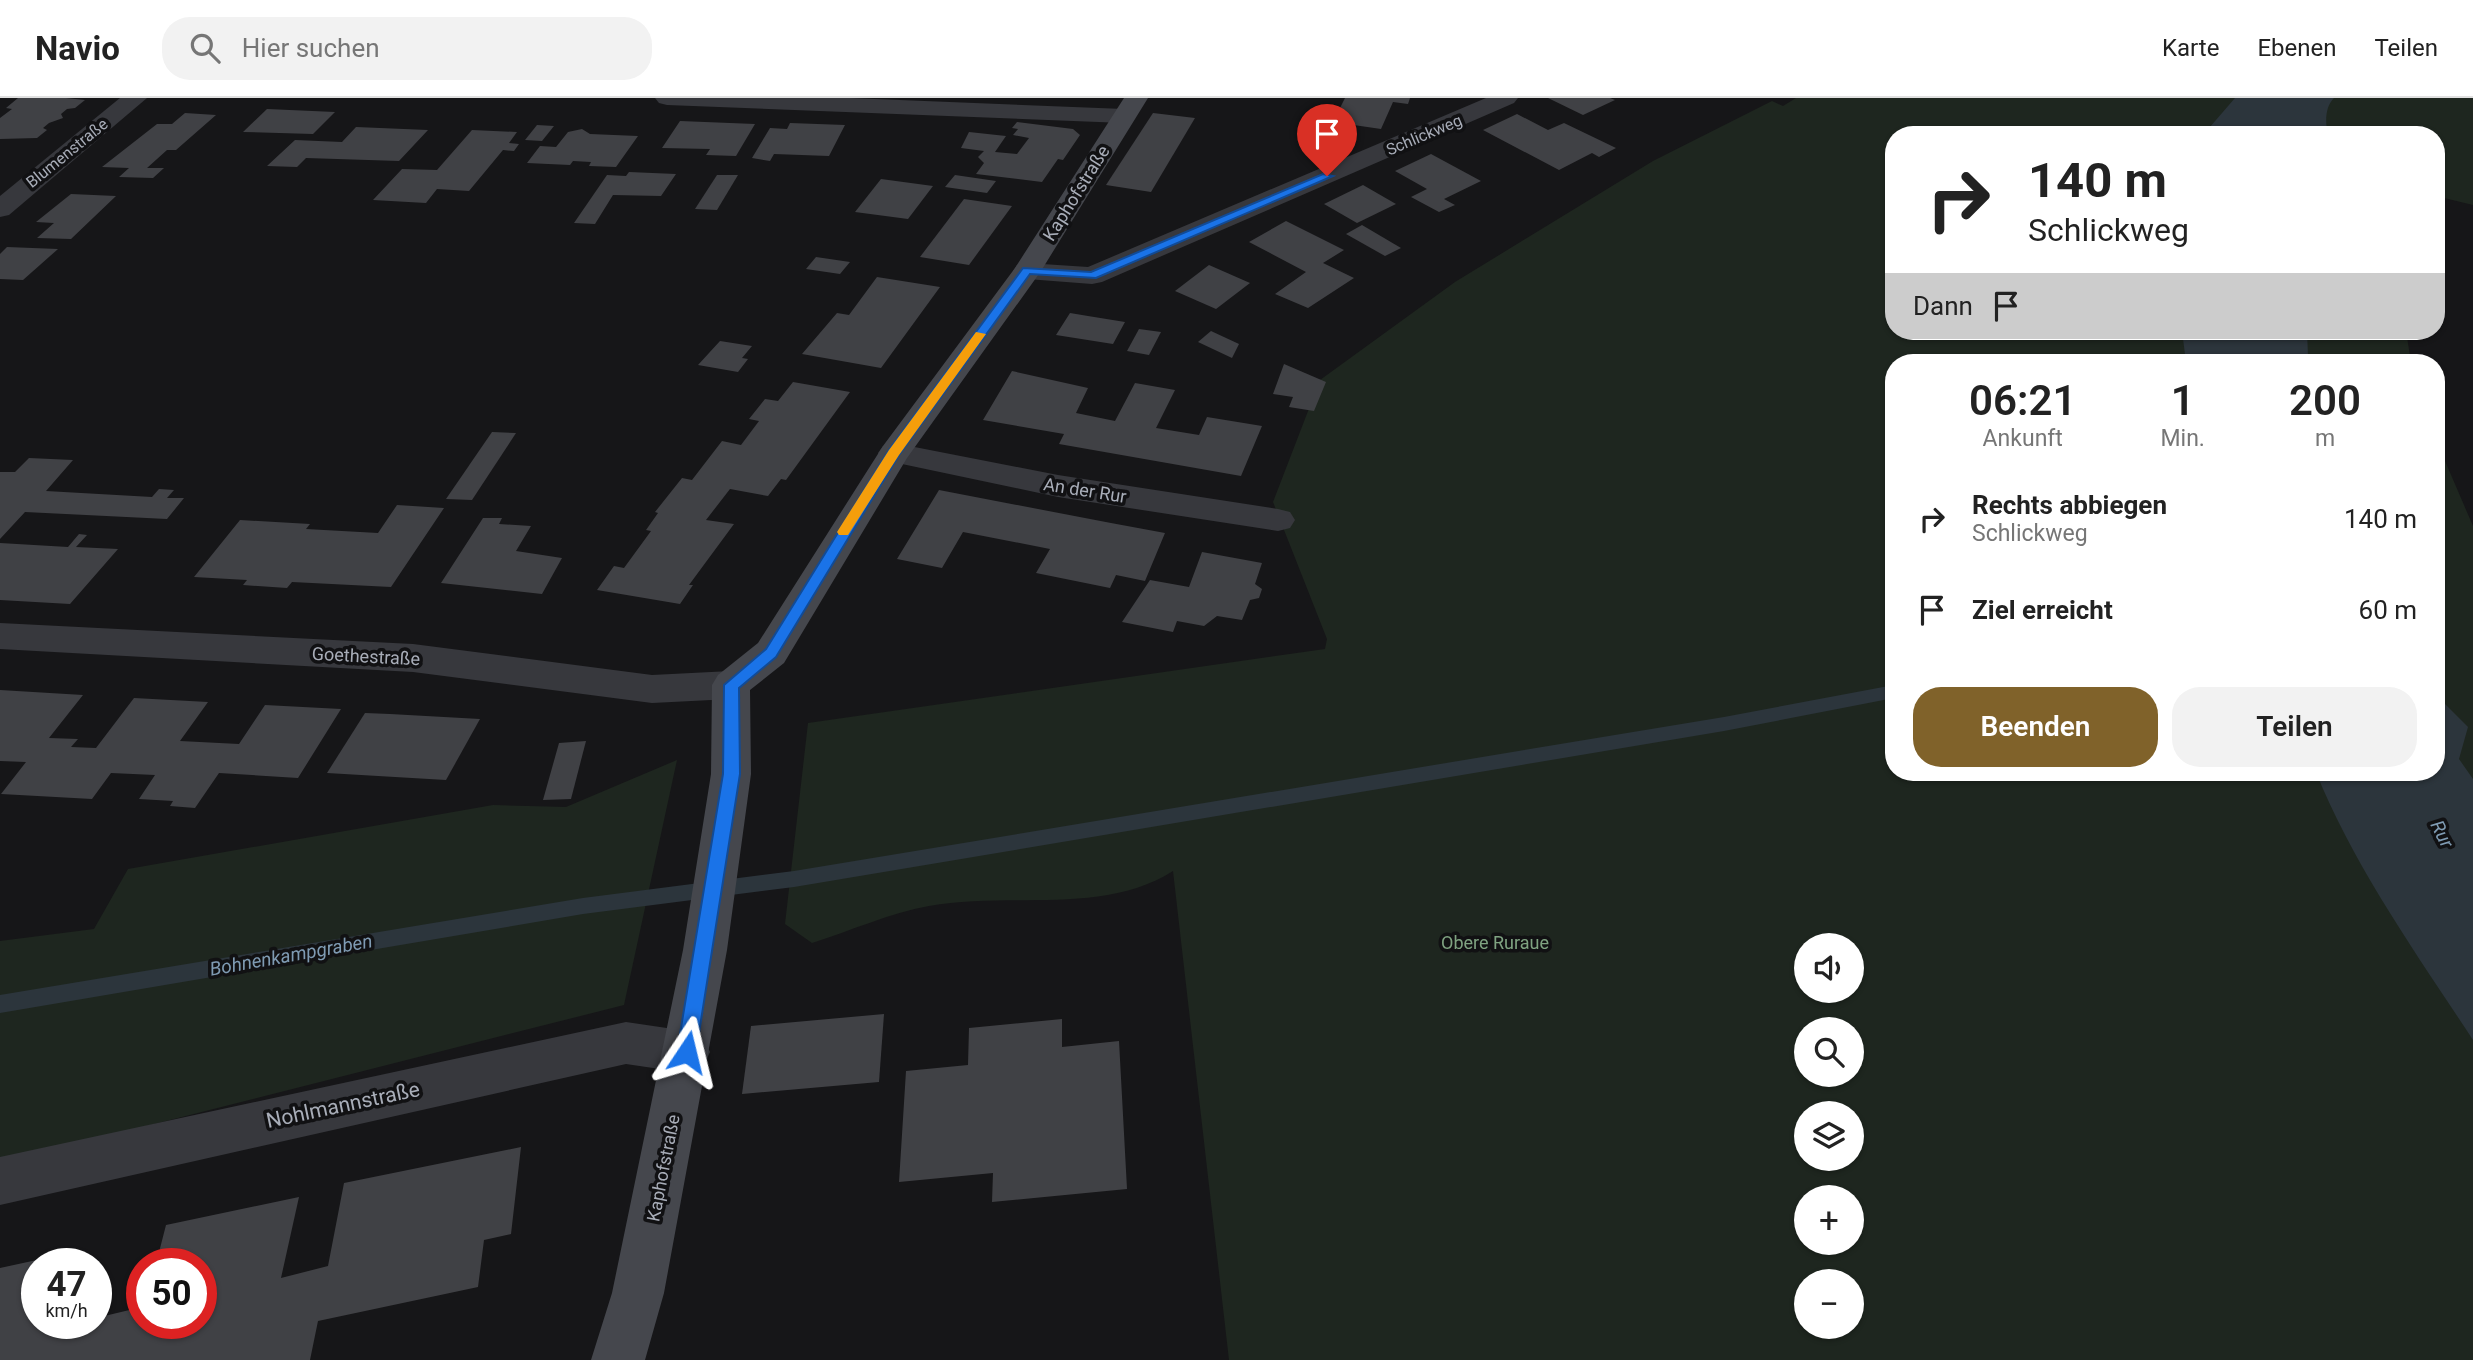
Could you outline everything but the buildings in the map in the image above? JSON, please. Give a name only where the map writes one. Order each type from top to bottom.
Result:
[{"type":"main road","name":"Kaphofstraße","points":[[618,1360],[638,1293],[705,950],[731,774],[732,685],[771,653],[894,453],[1027,271],[1130,107]]},
{"type":"street","name":"Blumenstraße","points":[[0,209],[135,98]]},
{"type":"street","points":[[667,98],[1130,107]]},
{"type":"street","name":"Schlickweg","points":[[1027,271],[1092,276],[1506,98]]},
{"type":"street","name":"An der Rur","points":[[894,453],[1058,486],[1278,520]]},
{"type":"street","name":"Goethestraße","points":[[0,636],[413,658],[652,688],[732,685]]},
{"type":"street","name":"Nohlmannstraße","points":[[0,1181],[626,1043],[687,1052]]},
{"type":"green space","name":"Obere Ruraue","points":[[1796,98],[2473,98],[2473,205],[2445,198],[2445,126],[1885,126],[1885,340],[2407,340],[2410,354],[1885,354],[1885,781],[2445,781],[2445,461],[2473,526],[2473,1360],[1229,1360],[1173,871],[1145,885],[1086,898],[960,902],[929,906],[812,943],[785,924],[808,723],[1325,649],[1327,639],[1273,502],[1320,380],[1455,282],[1653,161],[1772,101],[1783,106]]},
{"type":"green space","points":[[677,760],[624,1005],[0,1163],[0,941],[94,929],[128,869],[493,805],[566,807]]},
{"type":"water","points":[[2235,98],[2334,98],[2326,115],[2326,126],[2211,126]]},
{"type":"water","points":[[2183,340],[2307,340],[2308,354],[2185,354]]},
{"type":"water","name":"Rur","points":[[2445,704],[2468,727],[2459,759],[2473,779],[2473,1040],[2367,876],[2320,781],[2445,781]]},
{"type":"waterway","name":"Bohnenkampgraben","points":[[0,1004],[583,906],[794,879],[1724,724],[1885,693]]},
{"type":"slow traffic","points":[[844,532],[894,453],[980,334]]},
{"type":"route","points":[[687,1052],[731,774],[732,685],[771,653],[894,453],[982,331],[1027,271],[1092,276],[1327,176]]}]
